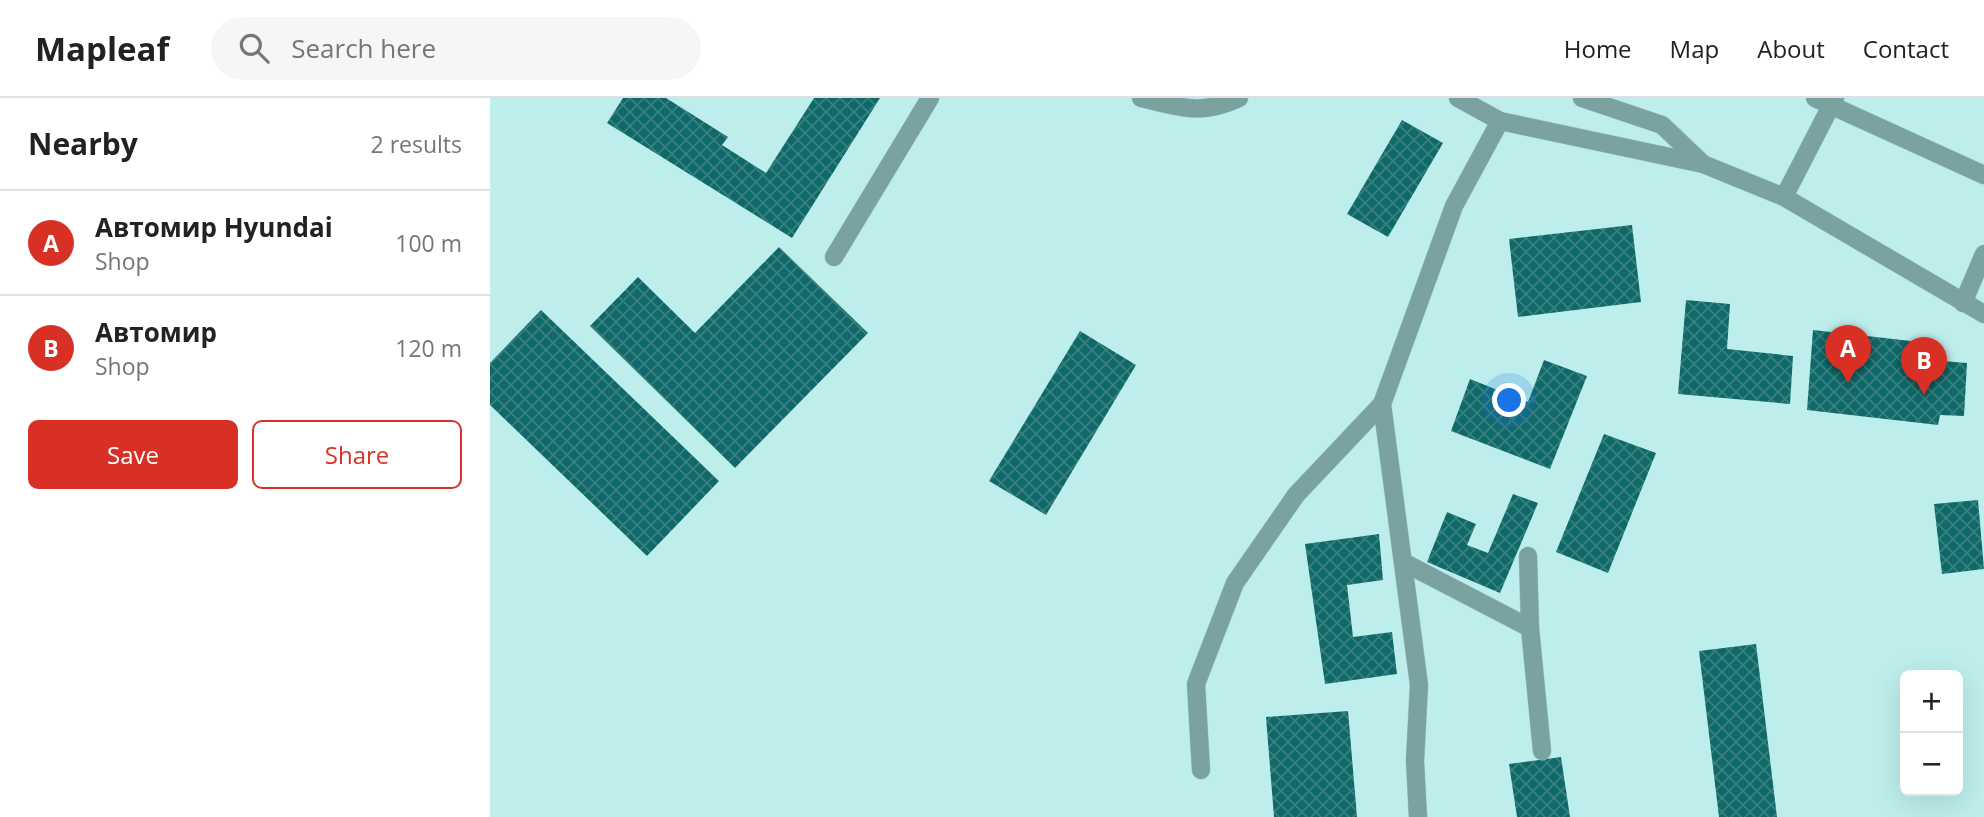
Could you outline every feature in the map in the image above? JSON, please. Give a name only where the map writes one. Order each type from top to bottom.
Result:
[{"type":"lane","points":[[834,257],[930,98]]},
{"type":"lane","points":[[1141,98],[1198,111],[1221,106],[1238,98]]},
{"type":"lane","points":[[1458,98],[1500,121],[1703,164],[1784,197],[1984,314]]},
{"type":"lane","points":[[1582,98],[1662,125],[1703,164]]},
{"type":"lane","points":[[1815,98],[1833,102],[1984,175]]},
{"type":"lane","points":[[1784,197],[1833,102]]},
{"type":"lane","points":[[1201,770],[1196,684],[1235,583],[1296,495],[1382,404],[1454,206],[1500,121]]},
{"type":"lane","points":[[1963,303],[1984,254]]},
{"type":"lane","points":[[1382,404],[1419,685],[1415,761],[1418,817]]},
{"type":"lane","points":[[1528,556],[1530,628],[1542,751]]},
{"type":"lane","points":[[1403,562],[1530,628]]},
{"type":"building","points":[[623,98],[666,98],[728,137],[722,145],[766,173],[814,98],[880,98],[792,238],[607,123]]},
{"type":"building","points":[[1402,120],[1443,143],[1388,237],[1347,214]]},
{"type":"building","points":[[1632,225],[1641,302],[1518,317],[1509,239]]},
{"type":"building","points":[[779,247],[868,333],[735,468],[590,326],[638,277],[695,333]]},
{"type":"building","points":[[1686,300],[1730,304],[1727,349],[1793,356],[1790,404],[1678,394]]},
{"type":"building","points":[[541,310],[719,481],[647,556],[490,405],[490,363]]},
{"type":"building","points":[[1813,330],[1920,342],[1919,359],[1967,363],[1964,416],[1940,415],[1938,425],[1807,410]]},
{"type":"building","points":[[1080,331],[1136,365],[1046,515],[989,481]]},
{"type":"building","points":[[1544,360],[1587,376],[1550,469],[1451,431],[1470,379],[1528,402]]},
{"type":"building","points":[[1604,434],[1656,453],[1608,573],[1556,552]]},
{"type":"building","points":[[1513,494],[1538,503],[1500,593],[1427,562],[1447,512],[1476,524],[1467,545],[1488,553]]},
{"type":"building","points":[[1978,500],[1984,569],[1942,574],[1934,504]]},
{"type":"building","points":[[1379,534],[1383,580],[1347,585],[1353,637],[1392,632],[1397,674],[1325,684],[1305,544]]},
{"type":"building","points":[[1756,644],[1777,817],[1719,817],[1699,651]]},
{"type":"building","points":[[1348,711],[1357,817],[1274,817],[1266,717]]},
{"type":"building","points":[[1561,757],[1570,817],[1517,817],[1509,764]]},
{"type":"place","name":"Автомир Hyundai","points":[[1848,383]]},
{"type":"place","name":"Автомир","points":[[1924,395]]}]
